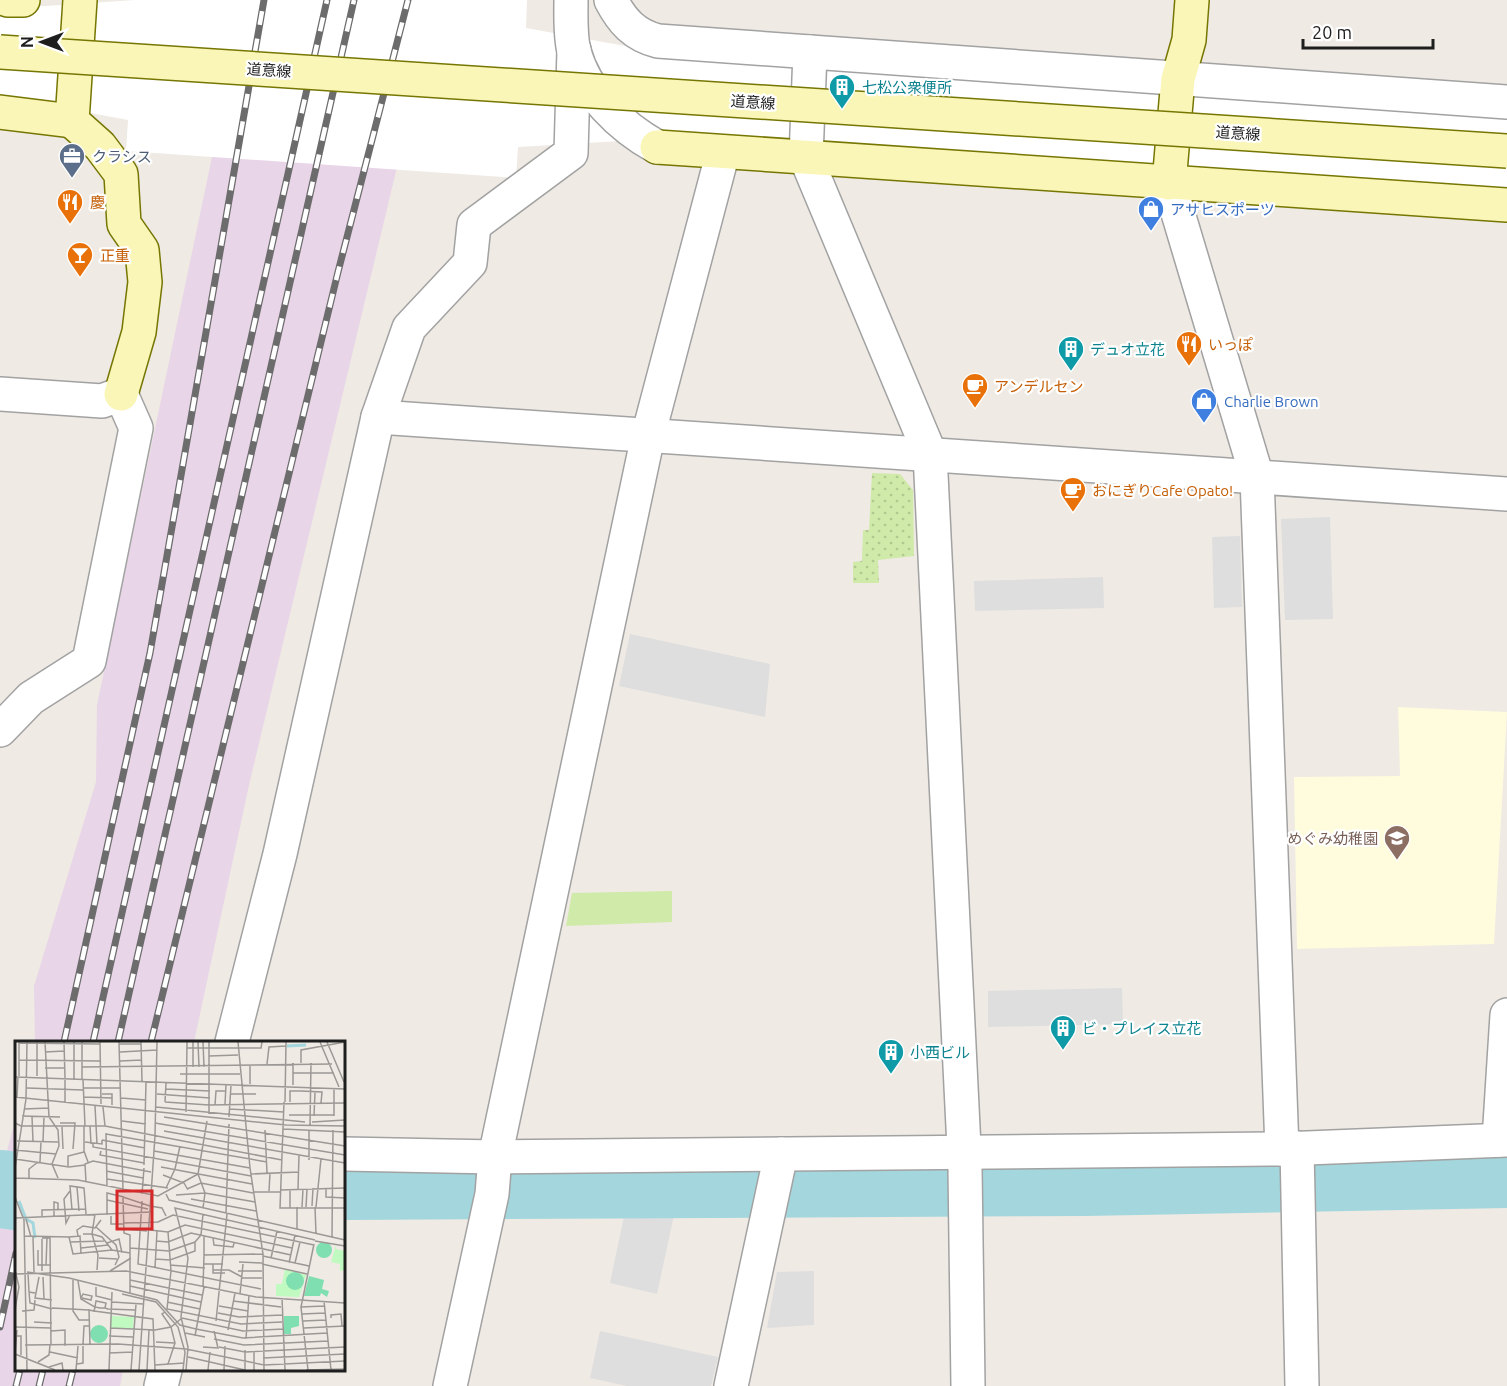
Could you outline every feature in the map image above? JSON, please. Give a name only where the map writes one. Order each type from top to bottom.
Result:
[{"type":"street","points":[[8,0],[22,0]]},
{"type":"street","points":[[72,121],[80,0]]},
{"type":"street","points":[[232,1041],[282,843],[378,417],[409,328],[470,262],[474,225],[571,153],[574,50],[571,0]]},
{"type":"street","points":[[611,0],[623,22],[643,37],[658,41],[1507,102]]},
{"type":"street","points":[[1192,0],[1190,40],[1178,79],[1169,183],[1257,477],[1294,1162],[1302,1386]]},
{"type":"street","points":[[574,50],[584,76],[603,103],[637,135],[657,147],[1507,205]]},
{"type":"street","name":"道意線","points":[[0,52],[1507,151]]},
{"type":"street","points":[[810,52],[806,158],[930,454],[965,1168],[968,1386]]},
{"type":"street","points":[[0,112],[72,121],[100,146],[121,174],[124,224],[142,250],[145,282],[139,332],[121,394],[136,428],[89,661],[31,698],[0,730]]},
{"type":"street","points":[[450,1386],[648,436],[723,152]]},
{"type":"street","points":[[0,394],[102,401],[121,394]]},
{"type":"street","points":[[378,417],[1507,494]]},
{"type":"street","points":[[345,1154],[494,1174],[1294,1162],[1503,1140],[1507,1015]]},
{"type":"street","points":[[731,1386],[777,1169]]},
{"type":"street","points":[[161,1386],[165,1371]]},
{"type":"shaded area","points":[[245,0],[437,0],[249,785],[194,1041],[35,1041],[34,986],[96,782],[97,705]]},
{"type":"shaded area","points":[[1330,517],[1333,619],[1285,620],[1281,519]]},
{"type":"shaded area","points":[[1240,536],[1242,607],[1214,608],[1212,537]]},
{"type":"shaded area","points":[[1103,577],[1104,608],[975,611],[974,581]]},
{"type":"shaded area","points":[[630,634],[770,664],[765,717],[619,686]]},
{"type":"shaded area","name":"めぐみ幼稚園","points":[[1398,707],[1507,712],[1494,944],[1297,949],[1294,777],[1400,776]]},
{"type":"shaded area","points":[[1122,988],[1123,1024],[988,1027],[988,991]]},
{"type":"shaded area","points":[[15,1122],[15,1371],[123,1371],[120,1386],[0,1386],[0,1186],[7,1180],[5,1158]]},
{"type":"shaded area","points":[[680,1187],[657,1294],[610,1283],[630,1188]]},
{"type":"shaded area","points":[[814,1271],[814,1325],[767,1328],[777,1272]]},
{"type":"shaded area","points":[[600,1331],[718,1357],[711,1386],[627,1386],[590,1378]]},
{"type":"green space","points":[[872,473],[900,474],[913,490],[914,556],[878,560],[879,583],[853,583],[853,562],[862,561],[863,530],[869,530]]},
{"type":"green space","points":[[672,891],[672,922],[566,926],[572,893]]},
{"type":"pier","points":[[135,0],[527,0],[526,28],[697,59],[1507,114],[1507,192],[690,137],[518,147],[516,178],[126,151],[128,120],[0,96],[0,9]]},
{"type":"waterway","points":[[345,1181],[1085,1177],[1507,1169]]},
{"type":"waterway","points":[[0,1189],[15,1191]]},
{"type":"railway","points":[[64,1041],[150,653],[264,0]]},
{"type":"railway","points":[[93,1041],[327,0]]},
{"type":"railway","points":[[118,1041],[354,0]]},
{"type":"railway","points":[[151,1041],[338,272],[408,0]]},
{"type":"railway","points":[[0,1327],[15,1258]]},
{"type":"railway","points":[[16,1386],[20,1371]]},
{"type":"railway","points":[[39,1386],[43,1371]]},
{"type":"railway","points":[[69,1386],[73,1371]]},
{"type":"place","name":"七松公衆便所","points":[[842,110]]},
{"type":"place","name":"クラシス","points":[[72,179]]},
{"type":"place","name":"慶","points":[[70,225]]},
{"type":"place","name":"アサヒスポーツ","points":[[1151,232]]},
{"type":"place","name":"正重","points":[[80,278]]},
{"type":"place","name":"いっぽ","points":[[1189,367]]},
{"type":"place","name":"デュオ立花","points":[[1071,372]]},
{"type":"place","name":"アンデルセン","points":[[975,409]]},
{"type":"place","name":"Charlie Brown","points":[[1204,424]]},
{"type":"place","name":"おにぎりCafe Opato!","points":[[1073,513]]},
{"type":"place","name":"めぐみ幼稚園","points":[[1397,861]]},
{"type":"place","name":"ビ・プレイス立花","points":[[1063,1051]]},
{"type":"place","name":"小西ビル","points":[[891,1075]]}]
